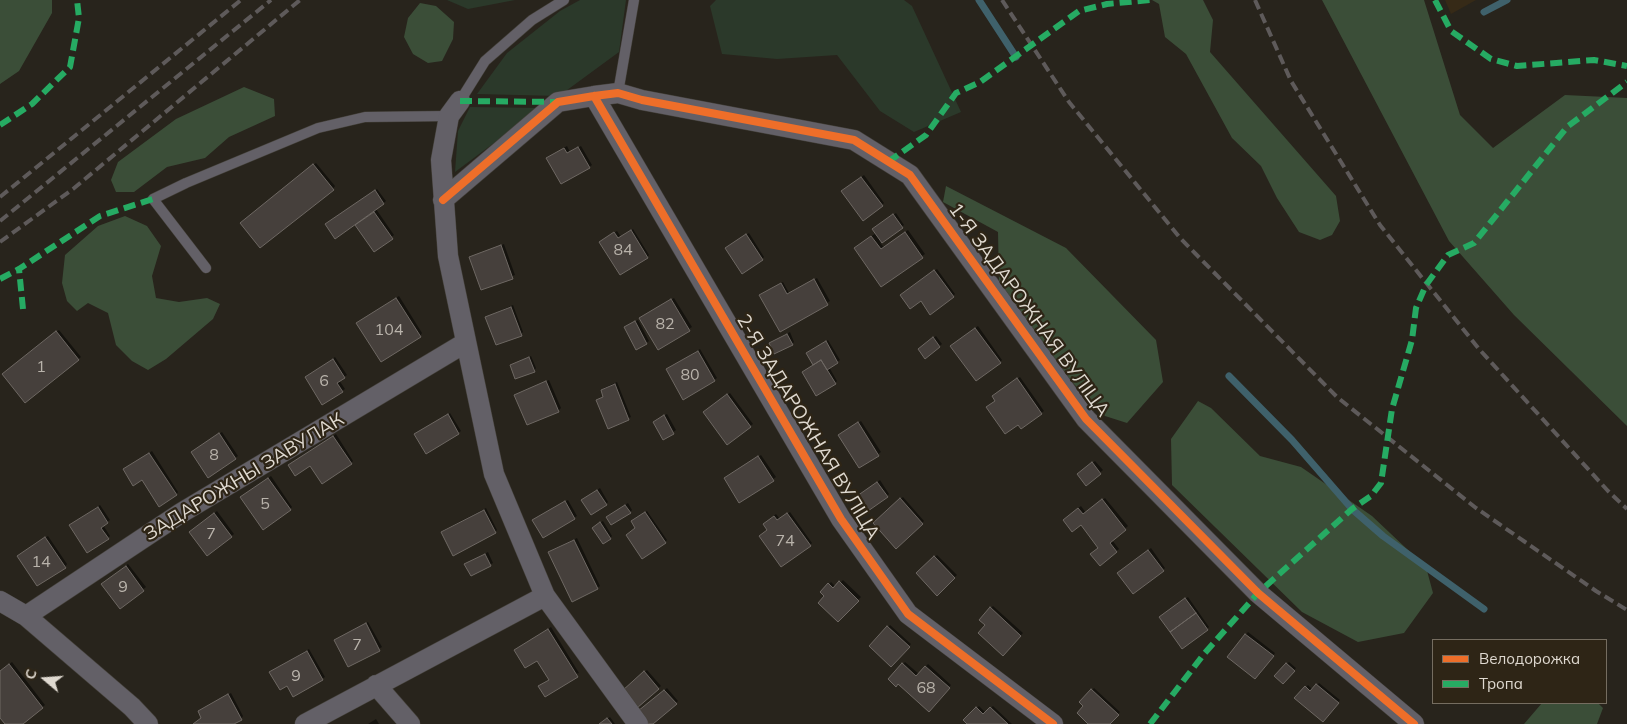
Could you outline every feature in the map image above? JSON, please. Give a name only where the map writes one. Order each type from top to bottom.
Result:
[{"type":"street","name":"1-Я ЗАДАРОЖНАЯ ВУЛІЦА","points":[[443,200],[558,102],[594,96],[618,94],[854,140],[910,175],[1086,419],[1258,593],[1414,724]]},
{"type":"street","name":"2-Я ЗАДАРОЖНАЯ ВУЛІЦА","points":[[594,96],[841,519],[908,614],[1053,724]]},
{"type":"street","points":[[455,109],[441,160],[448,256],[494,474],[545,596],[638,724]]},
{"type":"street","name":"ЗАДАРОЖНЫ ЗАВУЛАК","points":[[26,616],[182,513],[465,343]]},
{"type":"street","points":[[305,724],[545,596]]},
{"type":"street","points":[[0,601],[26,616],[132,707],[148,724]]},
{"type":"street","points":[[376,685],[410,724]]},
{"type":"lane","points":[[206,268],[152,199],[318,128],[365,117],[455,109],[485,61],[532,20],[564,0]]},
{"type":"lane","points":[[618,94],[634,0]]},
{"type":"shaded area","points":[[1445,0],[1476,0],[1451,14]]},
{"type":"green space","points":[[0,0],[52,0],[52,13],[19,71],[0,84]]},
{"type":"green space","points":[[447,0],[515,0],[468,9]]},
{"type":"green space","points":[[580,0],[626,0],[619,52],[559,96],[477,94],[507,53],[560,11]]},
{"type":"green space","points":[[716,0],[904,0],[912,6],[961,112],[914,132],[880,111],[837,55],[777,59],[722,54],[710,6]]},
{"type":"green space","points":[[1152,0],[1203,0],[1213,20],[1210,52],[1336,196],[1340,221],[1332,235],[1320,240],[1299,232],[1277,198],[1261,166],[1232,138],[1186,54],[1165,37],[1159,4]]},
{"type":"green space","points":[[1322,0],[1424,0],[1460,115],[1493,148],[1565,95],[1627,98],[1627,426],[1514,315],[1449,241]]},
{"type":"green space","points":[[420,3],[436,6],[454,22],[453,39],[442,61],[428,63],[413,54],[404,37],[408,18]]},
{"type":"green space","points":[[244,87],[274,99],[275,116],[229,137],[205,158],[167,167],[134,192],[116,192],[111,180],[118,162],[176,119]]},
{"type":"green space","points":[[470,107],[541,108],[455,172],[458,131]]},
{"type":"green space","points":[[946,186],[1066,248],[1156,340],[1163,382],[1127,423],[1105,416],[1070,380],[999,283],[998,232],[943,202]]},
{"type":"green space","points":[[125,216],[147,226],[161,246],[152,276],[156,298],[179,302],[207,298],[220,304],[213,319],[166,359],[148,370],[132,361],[116,345],[108,313],[88,303],[77,311],[67,301],[62,283],[65,255],[98,226]]},
{"type":"green space","points":[[1198,401],[1211,408],[1260,456],[1301,467],[1372,516],[1426,567],[1433,593],[1404,633],[1358,642],[1302,612],[1172,485],[1171,439]]},
{"type":"green space","points":[[1541,704],[1599,704],[1603,708],[1597,724],[1524,724]]},
{"type":"building","points":[[578,147],[590,168],[561,184],[546,158],[564,148],[567,153]]},
{"type":"building","points":[[313,164],[334,190],[260,248],[240,223]]},
{"type":"building","points":[[861,177],[883,206],[863,221],[841,191]]},
{"type":"building","points":[[375,190],[384,204],[335,239],[325,224]]},
{"type":"building","points":[[374,212],[393,239],[374,252],[355,225]]},
{"type":"building","points":[[893,214],[903,228],[882,243],[872,229]]},
{"type":"building","points":[[631,230],[648,258],[620,275],[599,242],[614,232],[618,238]]},
{"type":"building","points":[[905,232],[923,258],[881,287],[854,248],[871,236],[881,249]]},
{"type":"building","points":[[746,234],[763,260],[742,274],[725,248]]},
{"type":"building","points":[[501,245],[513,279],[481,290],[469,257]]},
{"type":"building","points":[[934,270],[954,297],[930,315],[921,301],[910,309],[900,295]]},
{"type":"building","points":[[814,279],[828,305],[780,332],[759,295],[781,283],[787,294]]},
{"type":"building","points":[[396,298],[421,337],[381,362],[356,323]]},
{"type":"building","points":[[671,299],[690,331],[658,350],[639,318]]},
{"type":"building","points":[[511,307],[522,336],[496,345],[485,317]]},
{"type":"building","points":[[635,321],[647,344],[636,350],[624,327]]},
{"type":"building","points":[[975,328],[1001,363],[976,381],[950,346]]},
{"type":"building","points":[[56,331],[79,360],[25,403],[2,374]]},
{"type":"building","points":[[787,334],[793,345],[774,354],[769,343]]},
{"type":"building","points":[[933,337],[940,347],[925,359],[918,349]]},
{"type":"building","points":[[826,341],[838,363],[827,370],[821,360],[813,365],[806,353]]},
{"type":"building","points":[[698,351],[715,381],[683,400],[666,369]]},
{"type":"building","points":[[529,357],[535,372],[515,379],[510,365]]},
{"type":"building","points":[[333,359],[345,378],[337,383],[343,392],[322,405],[305,377]]},
{"type":"building","points":[[821,360],[836,384],[816,396],[802,372]]},
{"type":"building","points":[[1017,378],[1042,414],[1021,429],[1018,425],[1005,434],[986,407],[995,401],[992,396]]},
{"type":"building","points":[[546,381],[559,412],[527,425],[514,395]]},
{"type":"building","points":[[615,384],[629,420],[608,429],[596,400],[603,397],[601,390]]},
{"type":"building","points":[[727,394],[751,427],[727,445],[703,412]]},
{"type":"building","points":[[448,414],[459,434],[426,454],[414,434]]},
{"type":"building","points":[[664,415],[674,434],[663,440],[653,422]]},
{"type":"building","points":[[858,422],[879,456],[859,468],[838,435]]},
{"type":"building","points":[[219,433],[236,459],[208,478],[191,452]]},
{"type":"building","points":[[333,436],[352,464],[322,484],[310,466],[295,476],[288,465]]},
{"type":"building","points":[[149,453],[177,495],[159,507],[142,480],[133,486],[123,469]]},
{"type":"building","points":[[758,456],[774,481],[739,503],[724,478]]},
{"type":"building","points":[[1092,462],[1101,474],[1086,486],[1077,474]]},
{"type":"building","points":[[268,478],[291,510],[263,530],[240,497]]},
{"type":"building","points":[[877,482],[888,497],[868,511],[857,496]]},
{"type":"building","points":[[597,490],[607,505],[591,515],[581,500]]},
{"type":"building","points":[[900,498],[923,524],[896,549],[873,523]]},
{"type":"building","points":[[1102,499],[1126,530],[1110,543],[1117,552],[1100,566],[1090,554],[1098,548],[1081,525],[1072,532],[1063,520],[1078,508],[1083,514]]},
{"type":"building","points":[[565,501],[575,519],[543,538],[532,520]]},
{"type":"building","points":[[625,505],[631,513],[611,525],[606,517]]},
{"type":"building","points":[[98,507],[108,523],[101,528],[109,539],[87,553],[69,525]]},
{"type":"building","points":[[484,510],[496,533],[453,556],[441,532]]},
{"type":"building","points":[[645,512],[666,543],[642,559],[626,535],[635,528],[631,521]]},
{"type":"building","points":[[214,513],[232,537],[207,556],[189,532]]},
{"type":"building","points":[[787,513],[811,546],[781,567],[759,536],[767,530],[763,524],[774,516],[777,520]]},
{"type":"building","points":[[600,522],[611,539],[603,544],[592,528]]},
{"type":"building","points":[[45,537],[66,568],[37,586],[17,556]]},
{"type":"building","points":[[574,540],[598,589],[572,602],[548,552]]},
{"type":"building","points":[[1148,550],[1164,571],[1133,594],[1117,573]]},
{"type":"building","points":[[485,554],[491,566],[471,576],[464,564]]},
{"type":"building","points":[[934,556],[955,578],[937,596],[916,573]]},
{"type":"building","points":[[126,566],[144,591],[120,609],[101,584]]},
{"type":"building","points":[[839,581],[859,601],[838,622],[818,603],[824,596],[820,592],[828,583],[833,588]]},
{"type":"building","points":[[1185,598],[1196,613],[1170,632],[1159,617]]},
{"type":"building","points":[[990,607],[1021,636],[1003,656],[978,633],[985,625],[979,620]]},
{"type":"building","points":[[1196,613],[1208,630],[1182,649],[1170,632]]},
{"type":"building","points":[[366,623],[380,651],[348,667],[334,640]]},
{"type":"building","points":[[887,626],[910,647],[891,667],[869,646]]},
{"type":"building","points":[[548,629],[578,677],[545,697],[538,686],[549,680],[537,661],[525,668],[514,650]]},
{"type":"building","points":[[1245,634],[1274,656],[1255,679],[1227,657]]},
{"type":"building","points":[[307,651],[323,680],[293,697],[287,686],[280,690],[269,672]]},
{"type":"building","points":[[902,663],[916,676],[925,666],[950,688],[929,712],[898,684],[896,687],[888,679]]},
{"type":"building","points":[[1286,663],[1295,671],[1283,684],[1274,676]]},
{"type":"building","points":[[9,664],[43,708],[23,724],[5,724],[0,718],[0,671]]},
{"type":"building","points":[[644,671],[659,689],[637,708],[622,691]]},
{"type":"building","points":[[1316,684],[1339,703],[1323,722],[1294,698],[1305,686],[1310,691]]},
{"type":"building","points":[[1091,689],[1119,715],[1110,724],[1088,724],[1077,713],[1083,706],[1079,702]]},
{"type":"building","points":[[664,690],[677,704],[653,724],[649,724],[638,711]]},
{"type":"building","points":[[228,694],[242,720],[234,724],[193,724],[201,718],[198,711]]},
{"type":"building","points":[[976,707],[983,714],[990,707],[1008,724],[967,724],[963,720]]},
{"type":"building","points":[[607,718],[612,724],[599,724]]},
{"type":"waterway","points":[[979,0],[1016,57]]},
{"type":"waterway","points":[[1484,12],[1507,0]]},
{"type":"waterway","points":[[1229,376],[1292,440],[1352,509],[1383,536],[1484,609]]},
{"type":"railway","points":[[0,197],[241,0]]},
{"type":"railway","points":[[0,221],[271,0]]},
{"type":"railway","points":[[0,242],[73,189],[300,0]]},
{"type":"railway","points":[[1002,0],[1069,102],[1181,239],[1337,397],[1476,508],[1596,591],[1627,610]]},
{"type":"railway","points":[[1255,0],[1291,81],[1380,225],[1479,349],[1608,491],[1627,509]]},
{"type":"marked path","points":[[0,125],[32,104],[70,67],[79,18],[77,0]]},
{"type":"marked path","points":[[888,162],[926,135],[956,93],[980,82],[1079,11],[1107,4],[1150,0]]},
{"type":"marked path","points":[[1435,0],[1451,31],[1491,59],[1517,66],[1594,60],[1627,66]]},
{"type":"marked path","points":[[1150,724],[1204,654],[1258,593],[1352,509],[1371,496],[1381,483],[1392,409],[1412,340],[1416,308],[1426,285],[1448,255],[1474,243],[1567,127],[1627,82]]},
{"type":"marked path","points":[[460,101],[558,102]]},
{"type":"marked path","points":[[23,309],[19,269],[100,216],[153,199]]},
{"type":"marked path","points":[[0,279],[19,269]]},
{"type":"cycle path","points":[[443,200],[558,102],[594,96],[618,93],[642,100],[854,140],[910,175],[1086,419],[1258,593],[1414,724]]},
{"type":"cycle path","points":[[594,96],[841,519],[908,614],[1053,724]]}]
